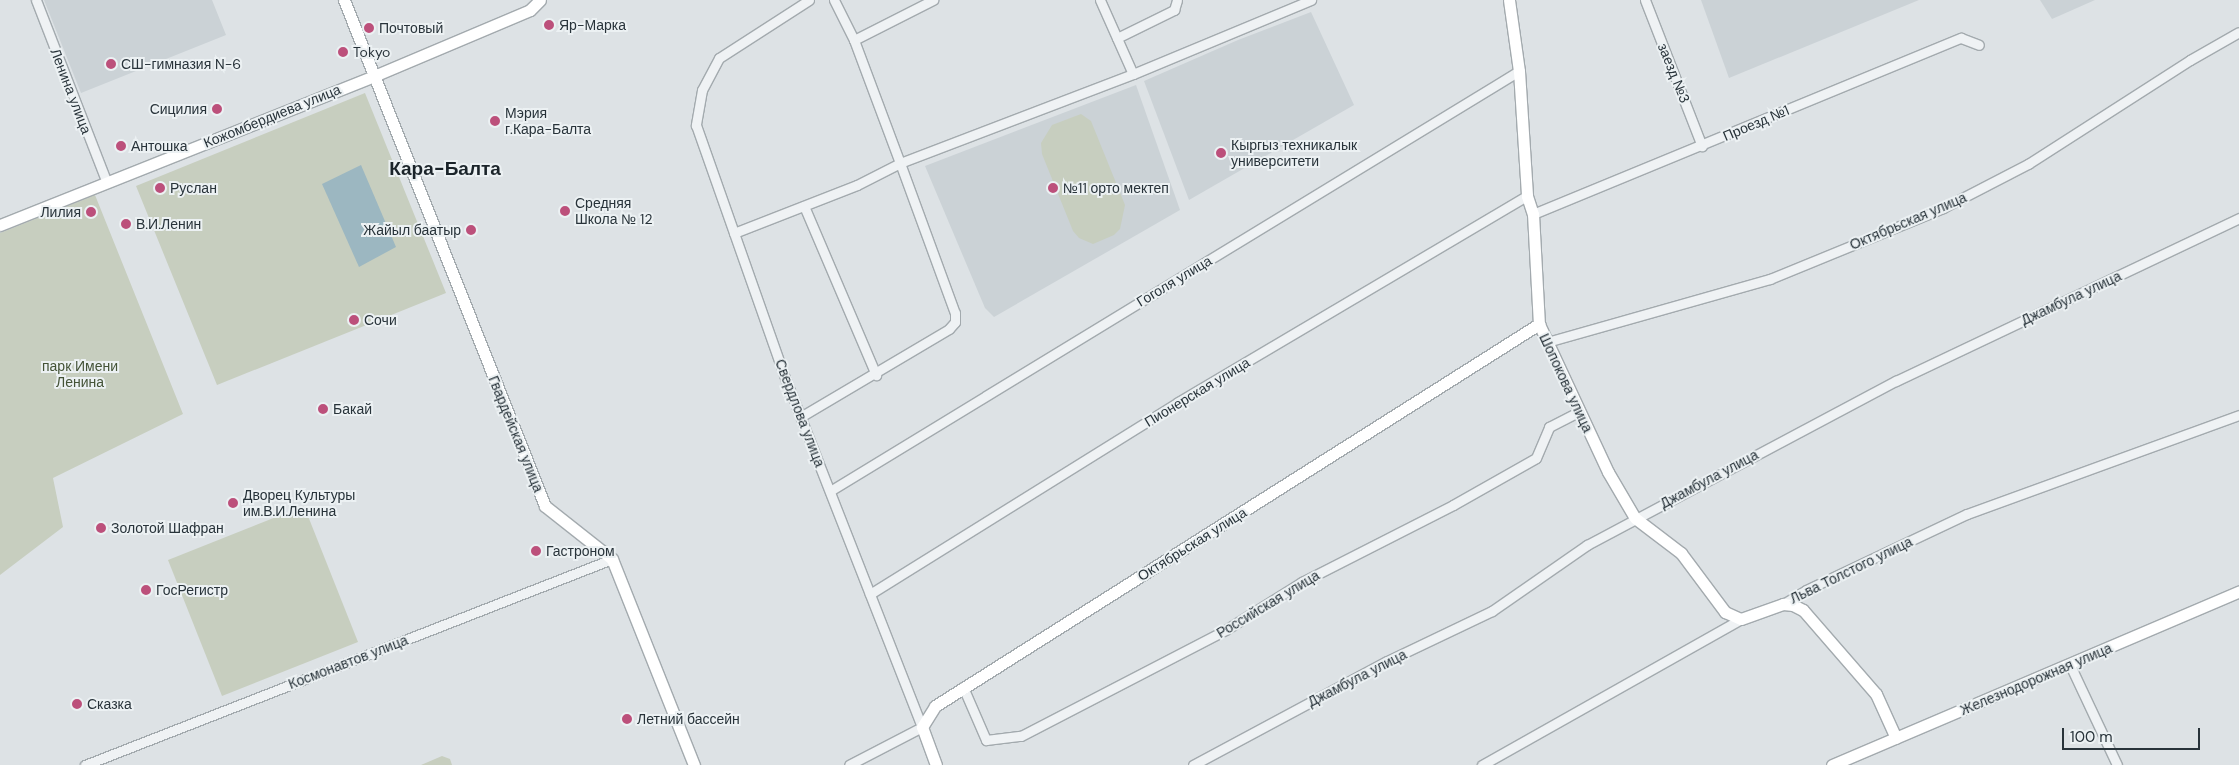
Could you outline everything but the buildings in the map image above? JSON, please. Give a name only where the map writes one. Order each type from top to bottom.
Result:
[{"type":"street","name":"Ленина улица","points":[[36,0],[107,183]]},
{"type":"street","name":"Гвардейская улица","points":[[344,0],[545,506],[612,559],[694,765]]},
{"type":"street","name":"Кожомбердиева улица","points":[[0,225],[374,76],[530,10],[540,0]]},
{"type":"street","name":"Свердлова улица","points":[[809,0],[719,58],[702,90],[696,125],[800,417],[936,765]]},
{"type":"street","points":[[800,417],[876,375],[949,329],[955,318],[854,40],[834,0]]},
{"type":"street","points":[[854,40],[933,0]]},
{"type":"street","points":[[1100,0],[1134,74]]},
{"type":"street","points":[[1117,38],[1174,10],[1178,0]]},
{"type":"street","points":[[734,233],[804,206],[900,163],[1134,74],[1311,0]]},
{"type":"street","name":"Шопокова улица","points":[[1509,0],[1519,71],[1527,196],[1533,214],[1539,324],[1608,472],[1635,518],[1681,553],[1725,612],[1741,619]]},
{"type":"street","name":"заезд №3","points":[[1645,0],[1702,146]]},
{"type":"street","name":"Октябрьская улица","points":[[1546,342],[1770,280],[1943,208],[2028,164],[2190,60],[2239,32]]},
{"type":"street","name":"Проезд №1","points":[[1533,214],[1961,38],[1979,45]]},
{"type":"street","name":"Гоголя улица","points":[[830,490],[1519,71]]},
{"type":"street","name":"Пионерская улица","points":[[870,594],[1178,402],[1527,196]]},
{"type":"street","points":[[804,206],[876,375]]},
{"type":"street","name":"Джамбула улица","points":[[1193,765],[1387,661],[1492,611],[1587,545],[1896,381],[2239,218]]},
{"type":"street","name":"Октябрьская улица","points":[[922,727],[935,706],[963,687],[1539,324]]},
{"type":"street","name":"Российская улица","points":[[963,687],[986,740],[1021,736],[1201,644],[1302,582],[1437,514],[1536,458],[1549,427],[1580,411]]},
{"type":"street","name":"Льва Толстого улица","points":[[1482,765],[1741,619],[1783,604],[1806,590],[1967,514],[2239,415]]},
{"type":"street","name":"Космонавтов улица","points":[[85,765],[612,559]]},
{"type":"street","name":"Железнодорожная улица","points":[[1832,765],[2070,665],[2239,591]]},
{"type":"street","points":[[1783,604],[1793,605],[1803,610],[1876,694],[1896,738]]},
{"type":"street","points":[[2070,665],[2117,765]]},
{"type":"street","points":[[849,765],[922,727]]},
{"type":"shaded area","name":"СШ-гимназия N-6","points":[[44,0],[212,0],[226,35],[81,93]]},
{"type":"shaded area","points":[[1701,0],[1919,0],[1729,78]]},
{"type":"shaded area","points":[[2040,0],[2095,0],[2052,19]]},
{"type":"shaded area","name":"Кыргыз техникалык университети","points":[[1311,12],[1354,105],[1189,200],[1144,81],[1238,40]]},
{"type":"shaded area","name":"№11 орто мектеп","points":[[1136,85],[1180,210],[994,317],[985,308],[925,166]]},
{"type":"green space","points":[[365,93],[446,293],[217,385],[136,186]]},
{"type":"green space","points":[[1081,114],[1091,121],[1125,205],[1120,229],[1114,235],[1093,244],[1079,238],[1073,231],[1042,154],[1041,143],[1052,125]]},
{"type":"green space","name":"парк Имени Ленина","points":[[95,195],[183,414],[53,478],[63,527],[0,575],[0,233]]},
{"type":"green space","points":[[304,506],[358,642],[222,696],[168,560]]},
{"type":"green space","points":[[442,756],[450,759],[452,765],[421,765]]},
{"type":"water","points":[[361,165],[396,247],[359,267],[322,184]]},
{"type":"place","name":"Яр-Марка","points":[[549,25]]},
{"type":"place","name":"Почтовый","points":[[369,28]]},
{"type":"place","name":"Tokyo","points":[[343,52]]},
{"type":"place","name":"СШ-гимназия N-6","points":[[111,64]]},
{"type":"place","name":"Сицилия","points":[[217,109]]},
{"type":"place","name":"Мэрия г.Кара-Балта","points":[[495,121]]},
{"type":"place","name":"Антошка","points":[[121,146]]},
{"type":"place","name":"Кыргыз техникалык университети","points":[[1221,153]]},
{"type":"place","name":"Руслан","points":[[160,188]]},
{"type":"place","name":"№11 орто мектеп","points":[[1053,188]]},
{"type":"place","name":"Средняя Школа № 12","points":[[565,211]]},
{"type":"place","name":"Лилия","points":[[91,212]]},
{"type":"place","name":"В.И.Ленин","points":[[126,224]]},
{"type":"place","name":"Жайыл баатыр","points":[[471,230]]},
{"type":"place","name":"Сочи","points":[[354,320]]},
{"type":"place","name":"Бакай","points":[[323,409]]},
{"type":"place","name":"Дворец Культуры им.В.И.Ленина","points":[[233,503]]},
{"type":"place","name":"Золотой Шафран","points":[[101,528]]},
{"type":"place","name":"Гастроном","points":[[536,551]]},
{"type":"place","name":"ГосРегистр","points":[[146,590]]},
{"type":"place","name":"Сказка","points":[[77,704]]},
{"type":"place","name":"Летний бассейн","points":[[627,719]]},
{"type":"district","name":"Кара-Балта","points":[[445,169]]}]
